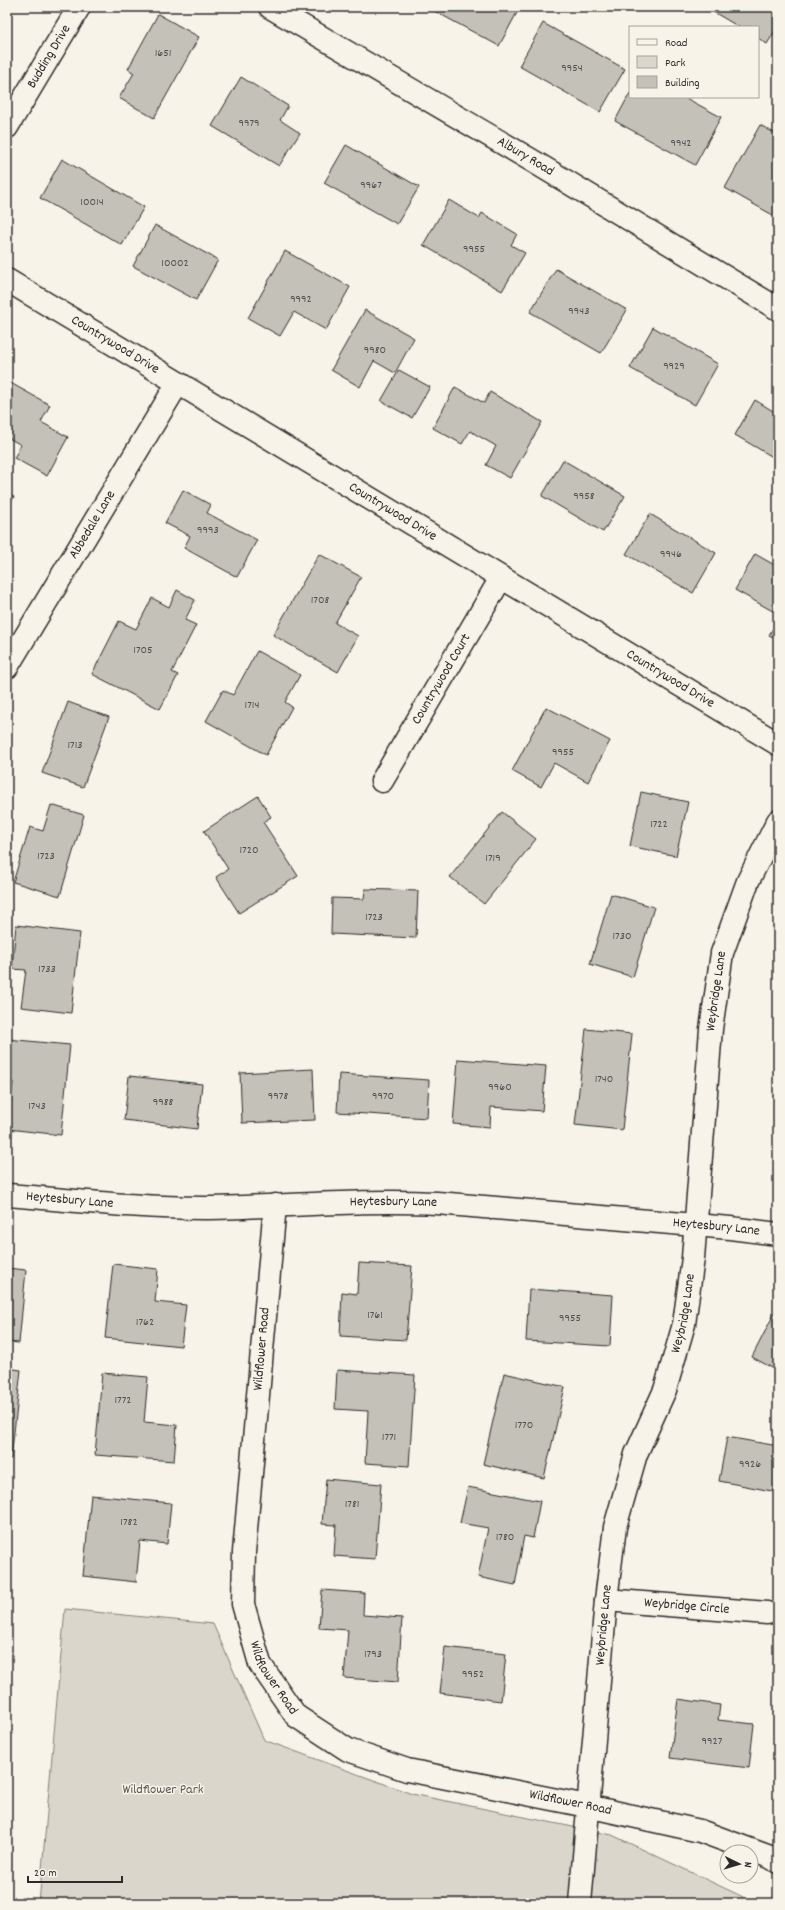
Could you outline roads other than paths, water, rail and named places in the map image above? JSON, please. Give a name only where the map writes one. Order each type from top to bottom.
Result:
[{"type":"street","name":"Budding Drive","points":[[7,127],[79,7]]},
{"type":"street","name":"Albury Road","points":[[270,7],[531,160],[778,309]]},
{"type":"street","name":"Countrywood Drive","points":[[7,280],[778,744]]},
{"type":"street","name":"Abbedale Lane","points":[[7,667],[178,383]]},
{"type":"street","name":"Countrywood Court","points":[[382,781],[501,578]]},
{"type":"street","name":"Weybridge Lane","points":[[580,1903],[606,1600],[614,1527],[636,1454],[665,1390],[684,1324],[695,1225],[710,1029],[722,953],[748,881],[778,821]]},
{"type":"street","name":"Heytesbury Lane","points":[[7,1195],[139,1206],[203,1208],[391,1201],[437,1202],[695,1225],[778,1234]]},
{"type":"street","name":"Wildflower Road","points":[[275,1205],[244,1552],[243,1604],[260,1664],[296,1716],[348,1750],[407,1770],[588,1806],[700,1831],[770,1857],[778,1862]]},
{"type":"street","name":"Weybridge Circle","points":[[606,1600],[767,1613]]},
{"type":"park label","name":"Wildflower Park","points":[[163,1790]]}]
